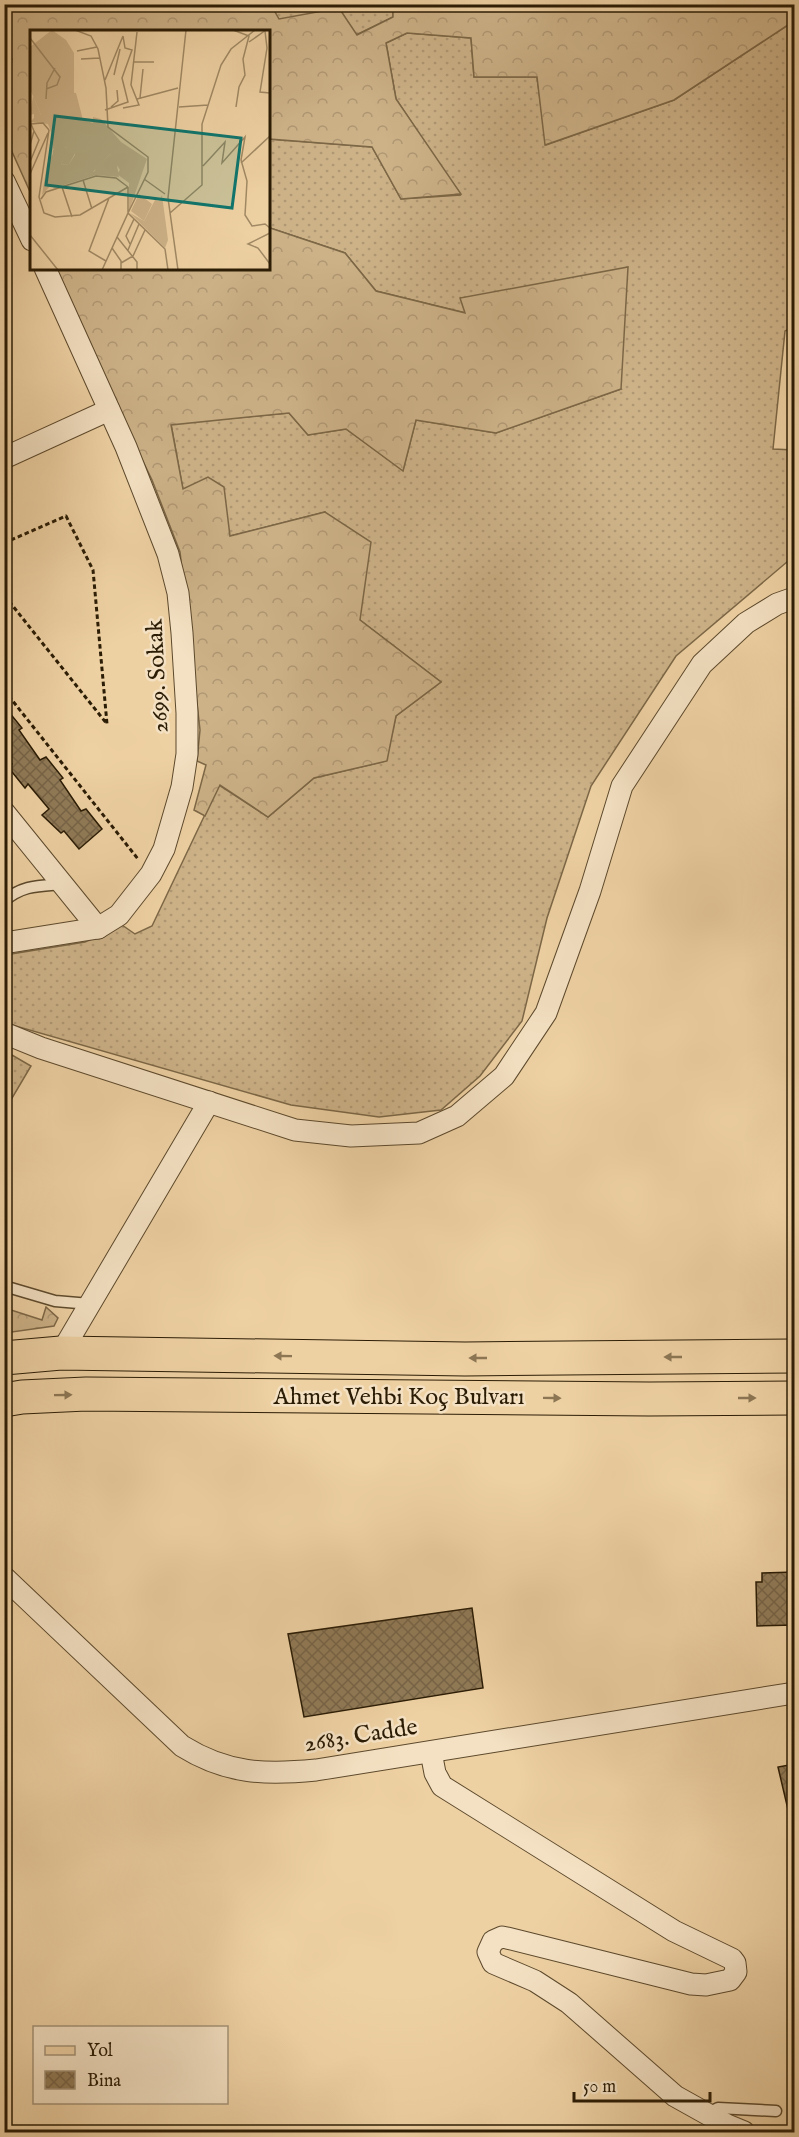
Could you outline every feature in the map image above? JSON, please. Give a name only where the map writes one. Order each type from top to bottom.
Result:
[{"type":"main road","name":"Ahmet Vehbi Koç Bulvarı","points":[[4,1358],[61,1353],[465,1359],[795,1356]]},
{"type":"main road","name":"Ahmet Vehbi Koç Bulvarı","points":[[4,1400],[86,1394],[649,1399],[795,1398]]},
{"type":"street","points":[[5,185],[30,236]]},
{"type":"street","name":"2699. Sokak","points":[[46,270],[141,482],[168,554],[177,593],[182,633],[187,754],[174,817],[164,849],[151,874],[118,915],[98,928]]},
{"type":"street","points":[[4,458],[109,410]]},
{"type":"street","points":[[4,1033],[42,1048],[295,1130],[351,1136],[419,1133],[457,1116],[504,1076],[546,1013],[590,891],[622,786],[702,664],[746,623],[777,604],[795,598]]},
{"type":"street","points":[[4,812],[98,928]]},
{"type":"street","points":[[4,943],[98,928]]},
{"type":"street","points":[[61,1353],[209,1102]]},
{"type":"street","name":"2683. Cadde","points":[[4,1576],[182,1746],[215,1764],[262,1772],[289,1773],[316,1770],[795,1693]]},
{"type":"street","points":[[431,1752],[435,1773],[442,1786],[674,1931],[732,1959],[736,1972],[730,1980],[699,1985],[677,1982],[502,1937],[493,1941],[488,1952],[493,1963],[535,1981],[569,2003],[675,2096],[744,2133]]},
{"type":"lane","points":[[4,901],[17,891],[30,886],[62,884]]},
{"type":"lane","points":[[4,1286],[55,1301],[90,1304]]},
{"type":"lane","points":[[706,2114],[718,2108],[776,2111]]},
{"type":"path","points":[[4,543],[66,516],[93,570],[107,724],[4,595]]},
{"type":"path","points":[[4,690],[151,874]]},
{"type":"green space","points":[[393,4],[556,10],[556,4],[794,4],[794,21],[674,100],[545,145],[537,77],[474,77],[471,38],[407,33],[386,43],[396,99],[461,194],[401,199],[372,147],[270,139],[270,30],[30,30],[30,192],[5,136],[5,67],[12,59],[5,53],[5,5],[240,5],[240,7],[271,5],[279,19],[339,8],[357,35],[393,17]]},
{"type":"green space","points":[[271,5],[393,5],[393,17],[356,35],[339,8],[279,20]]},
{"type":"green space","points":[[461,5],[556,5],[557,10]]},
{"type":"green space","points":[[794,21],[794,327],[785,331],[773,449],[794,450],[794,556],[676,656],[591,786],[547,918],[522,1021],[480,1076],[441,1110],[379,1117],[291,1105],[5,1023],[5,955],[85,942],[122,925],[135,934],[152,926],[219,785],[268,817],[314,778],[386,761],[396,716],[441,682],[360,620],[325,512],[230,536],[183,490],[171,424],[289,413],[308,435],[346,429],[403,470],[416,420],[496,433],[621,389],[461,298],[466,313],[376,291],[345,253],[270,228],[270,139],[372,147],[401,199],[460,195],[396,99],[386,43],[407,33],[471,38],[474,77],[537,77],[546,145],[674,100]]},
{"type":"green space","points":[[270,228],[345,253],[376,291],[465,313],[460,298],[628,267],[621,389],[496,433],[416,420],[403,471],[346,429],[308,435],[289,413],[171,425],[183,489],[208,477],[224,487],[230,536],[325,512],[371,542],[360,620],[441,682],[396,716],[387,761],[314,778],[268,817],[220,785],[205,816],[194,810],[206,765],[197,761],[200,730],[180,552],[152,480],[50,270],[270,270]]},
{"type":"green space","points":[[5,1051],[31,1066],[5,1110]]},
{"type":"green space","points":[[46,1307],[58,1318],[54,1326],[5,1333],[5,1308],[42,1320]]},
{"type":"building","points":[[4,706],[22,728],[19,730],[40,760],[46,757],[63,778],[60,780],[81,811],[86,809],[102,829],[79,849],[64,831],[61,833],[42,815],[49,809],[28,784],[25,788],[8,767],[12,764],[4,757]]},
{"type":"building","points":[[795,1572],[795,1625],[757,1626],[756,1582],[762,1582],[762,1573]]},
{"type":"building","points":[[472,1608],[483,1688],[304,1717],[288,1634]]},
{"type":"building","points":[[795,1764],[795,1813],[789,1814],[778,1767]]}]
